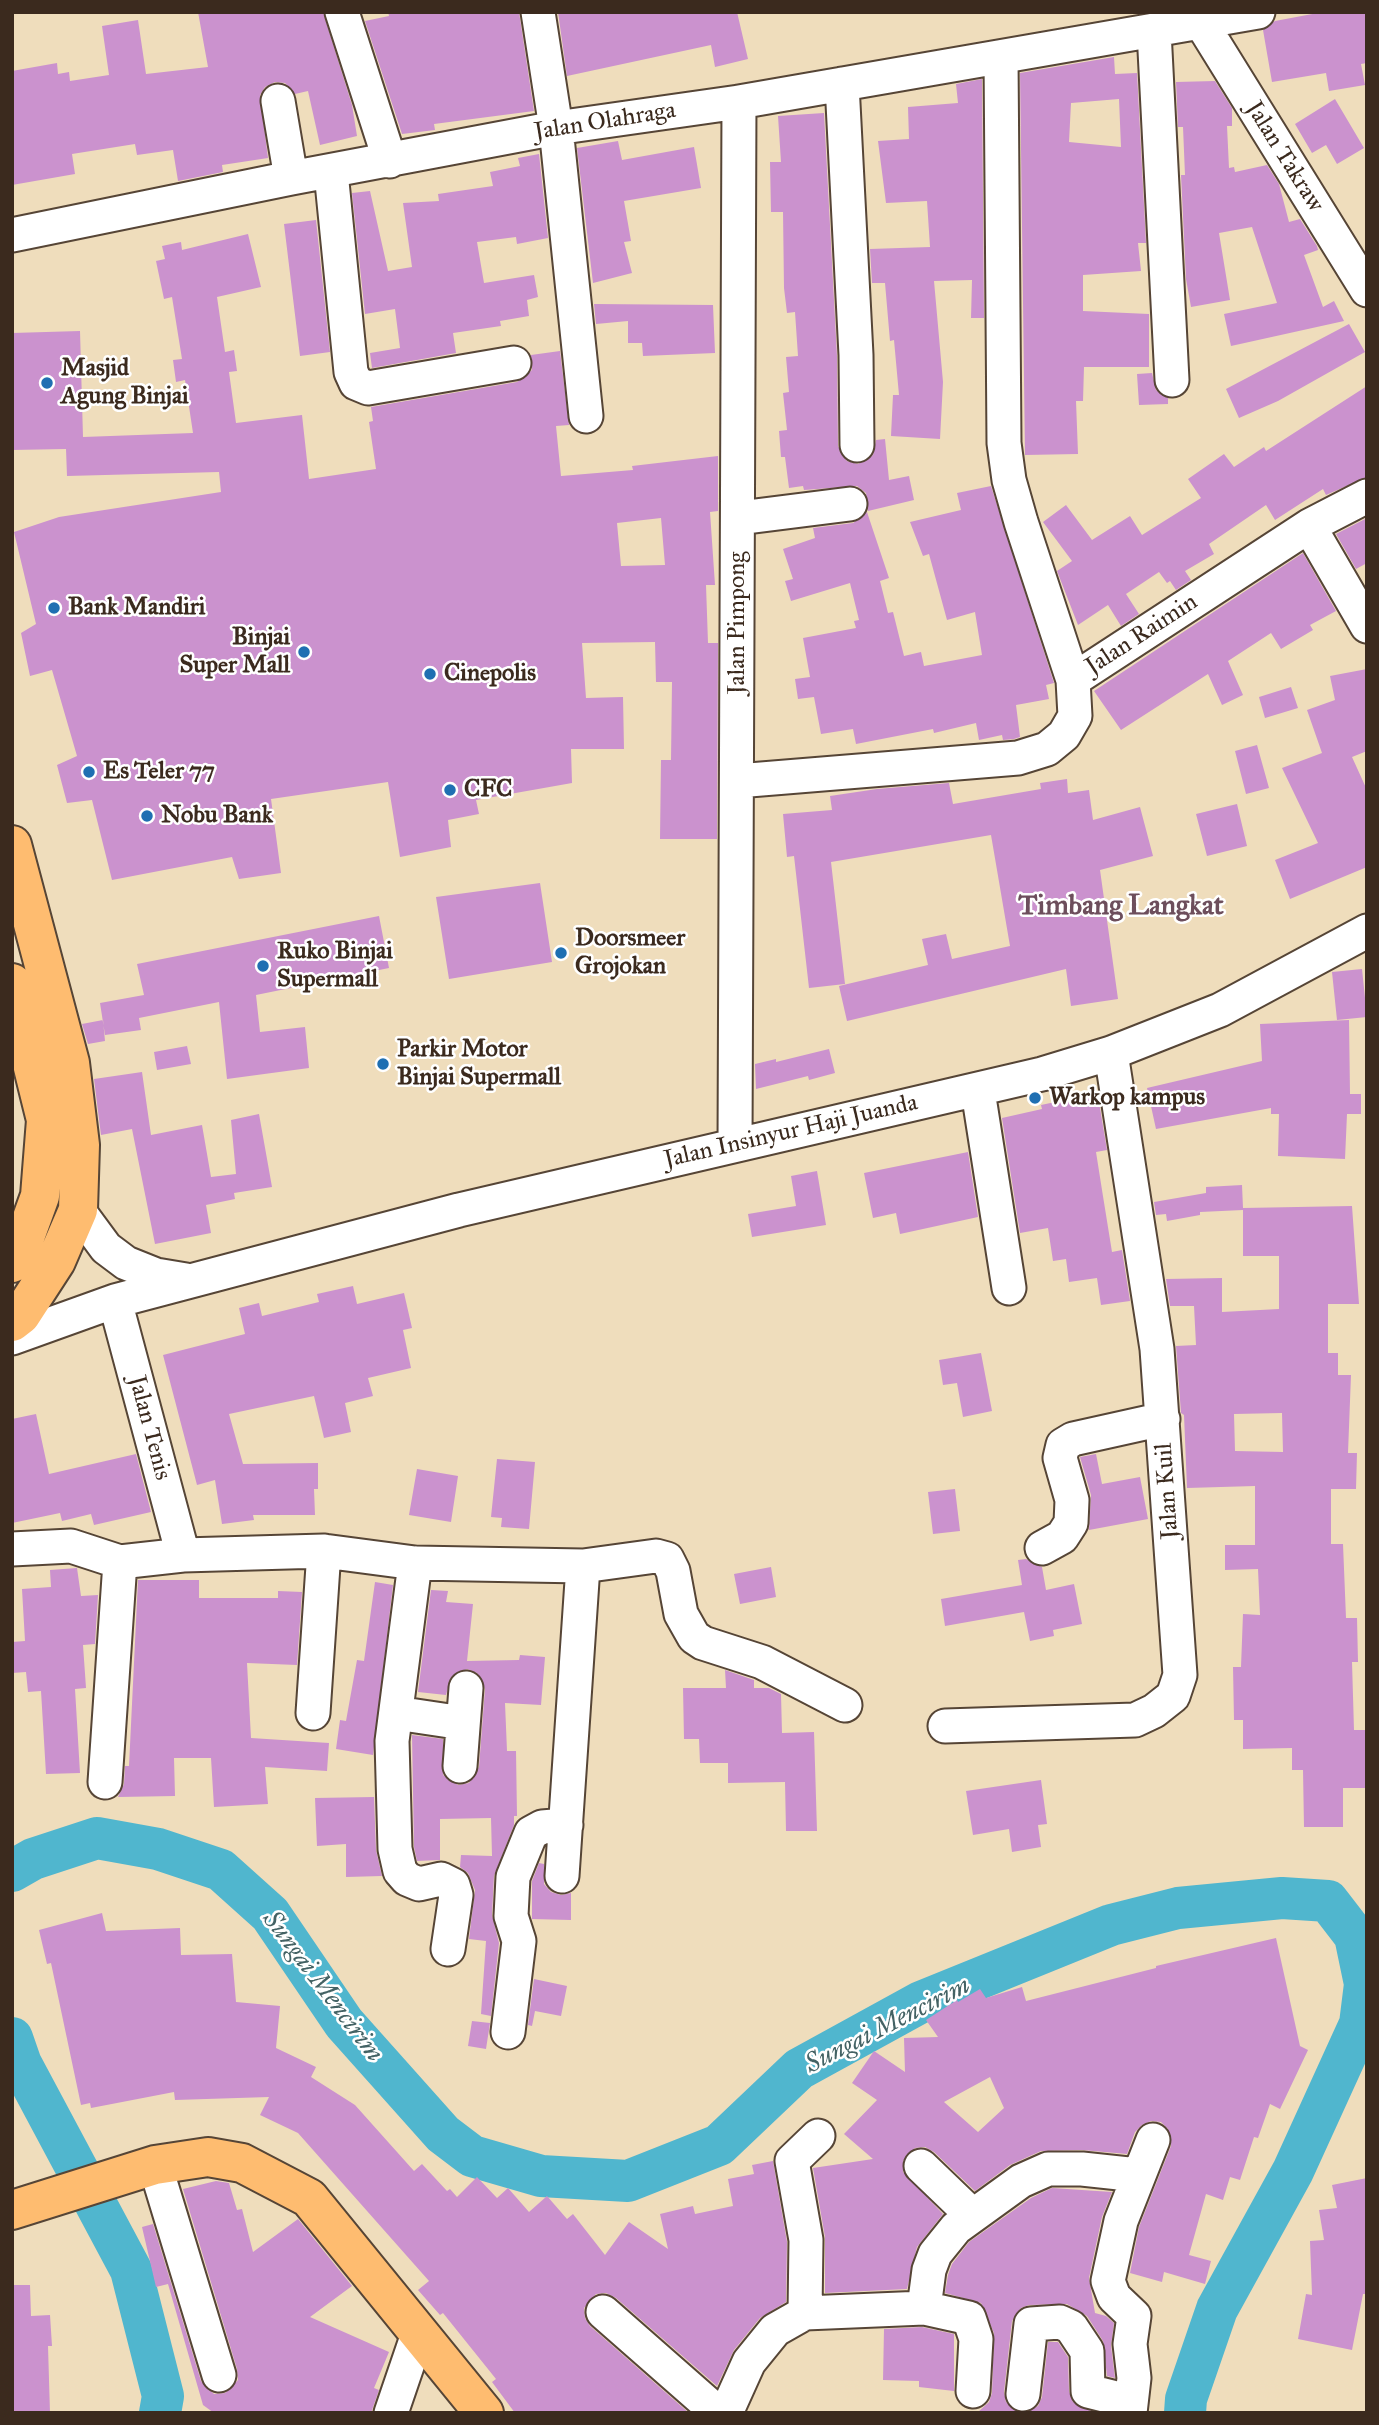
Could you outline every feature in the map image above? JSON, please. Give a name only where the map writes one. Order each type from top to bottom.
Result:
[{"type":"main road","points":[[12,845],[70,1063],[80,1145],[78,1210],[56,1261],[21,1315],[12,1322]]},
{"type":"main road","points":[[12,983],[38,1081],[46,1131],[40,1196],[20,1251],[12,1263]]},
{"type":"main road","points":[[26,2206],[155,2165],[208,2157],[242,2163],[309,2198],[484,2413]]},
{"type":"street","points":[[343,12],[390,161]]},
{"type":"street","points":[[538,12],[556,128],[586,416]]},
{"type":"street","name":"Jalan Olahraga","points":[[12,235],[556,128],[739,102],[1202,24],[1258,12]]},
{"type":"street","name":"Jalan Takraw","points":[[1202,24],[1367,290]]},
{"type":"street","points":[[1154,31],[1172,380]]},
{"type":"street","points":[[1000,57],[1004,443],[1009,480],[1021,522],[1073,680]]},
{"type":"street","points":[[842,84],[856,355],[857,445]]},
{"type":"street","points":[[278,101],[291,178]]},
{"type":"street","name":"Jalan Pimpong","points":[[735,1144],[739,102]]},
{"type":"street","points":[[331,172],[351,372],[356,383],[368,388],[514,363]]},
{"type":"street","name":"Jalan Raimin","points":[[737,781],[1018,758],[1047,749],[1064,735],[1075,716],[1073,680],[1309,526],[1367,496]]},
{"type":"street","points":[[739,518],[850,505]]},
{"type":"street","points":[[1309,526],[1367,626]]},
{"type":"street","name":"Jalan Insinyur Haji Juanda","points":[[12,1338],[115,1301],[459,1210],[885,1109],[978,1091],[1111,1053],[1220,1010],[1366,933]]},
{"type":"street","name":"Jalan Kuil","points":[[945,1726],[1135,1720],[1154,1711],[1173,1696],[1180,1675],[1157,1349],[1111,1053]]},
{"type":"street","points":[[978,1091],[1009,1288]]},
{"type":"street","name":"Jalan Insinyur Haji Juanda","points":[[78,1210],[106,1248],[126,1263],[156,1275],[195,1281]]},
{"type":"street","name":"Jalan Tenis","points":[[115,1301],[183,1555]]},
{"type":"street","points":[[1042,1548],[1062,1537],[1071,1523],[1072,1500],[1060,1458],[1063,1445],[1073,1439],[1163,1419]]},
{"type":"street","points":[[12,1549],[71,1546],[120,1562],[183,1555],[324,1551],[415,1563],[583,1566],[656,1556],[667,1559],[673,1572],[681,1614],[694,1637],[703,1643],[762,1662],[845,1705]]},
{"type":"street","points":[[313,1713],[324,1551]]},
{"type":"street","points":[[105,1782],[120,1562]]},
{"type":"street","points":[[415,1563],[392,1741],[395,1849],[400,1871],[407,1879],[419,1884],[440,1879],[453,1885],[456,1895],[448,1949]]},
{"type":"street","points":[[562,1877],[583,1566]]},
{"type":"street","points":[[460,1766],[466,1688]]},
{"type":"street","points":[[396,1713],[463,1723]]},
{"type":"street","points":[[508,2032],[519,1941],[511,1916],[513,1877],[531,1833],[542,1827],[566,1825]]},
{"type":"street","points":[[805,2313],[806,2240],[792,2161],[818,2136]]},
{"type":"street","points":[[1130,2413],[1133,2378],[1130,2344],[1134,2316],[1114,2297],[1108,2281],[1121,2221],[1153,2140]]},
{"type":"street","points":[[155,2165],[219,2375]]},
{"type":"street","points":[[921,2166],[972,2215]]},
{"type":"street","points":[[924,2308],[929,2270],[935,2254],[956,2228],[1021,2180],[1048,2169],[1096,2169],[1138,2175]]},
{"type":"street","points":[[726,2413],[749,2362],[775,2330],[805,2313],[924,2308],[969,2318],[976,2339],[973,2391]]},
{"type":"street","points":[[603,2312],[718,2413]]},
{"type":"street","points":[[1023,2394],[1031,2324],[1060,2322],[1072,2327],[1087,2351],[1088,2391],[1112,2397],[1122,2413]]},
{"type":"street","points":[[391,2413],[419,2331]]},
{"type":"building","points":[[198,12],[323,12],[352,105],[357,136],[320,145],[308,91],[295,94],[285,83],[275,82],[265,87],[260,95],[268,158],[222,165],[223,172],[178,181],[173,150],[137,155],[135,144],[72,154],[75,174],[12,185],[12,71],[57,63],[58,74],[69,72],[70,81],[109,75],[102,26],[138,20],[146,74],[208,67]]},
{"type":"building","points":[[388,12],[519,12],[534,111],[434,124],[435,130],[402,134],[365,21],[389,16]]},
{"type":"building","points":[[558,12],[737,12],[748,59],[715,67],[711,45],[567,76]]},
{"type":"building","points":[[1323,12],[1367,12],[1367,63],[1361,64],[1365,85],[1329,91],[1326,73],[1272,82],[1263,30],[1275,21]]},
{"type":"building","points":[[1114,57],[1115,74],[1137,73],[1146,243],[1138,243],[1141,271],[1083,275],[1083,311],[1149,314],[1149,367],[1084,367],[1083,401],[1076,401],[1078,454],[1025,455],[1020,73]],"holes":[[[1119,99],[1121,147],[1069,142],[1071,103]]]},
{"type":"building","points":[[982,79],[984,318],[971,318],[972,280],[934,281],[943,382],[940,439],[891,436],[893,395],[899,395],[894,340],[890,341],[885,283],[872,283],[870,249],[930,247],[927,201],[886,203],[878,141],[909,139],[908,107],[958,103],[956,84]]},
{"type":"building","points":[[1215,81],[1232,108],[1232,126],[1227,126],[1229,168],[1234,167],[1235,172],[1267,165],[1279,184],[1289,222],[1300,219],[1317,246],[1318,250],[1304,255],[1323,307],[1334,301],[1344,321],[1231,346],[1224,314],[1277,303],[1252,227],[1219,233],[1230,300],[1191,307],[1186,279],[1181,175],[1185,175],[1183,127],[1178,127],[1176,82]]},
{"type":"building","points":[[1335,99],[1364,148],[1337,164],[1326,145],[1312,153],[1295,124]]},
{"type":"building","points":[[824,113],[837,356],[838,446],[847,461],[858,464],[873,455],[876,440],[885,439],[889,480],[909,476],[914,500],[868,511],[866,493],[857,486],[804,490],[803,486],[789,488],[785,457],[781,457],[779,431],[787,430],[783,393],[789,392],[786,357],[798,356],[795,312],[787,313],[784,288],[783,212],[771,212],[770,162],[781,162],[778,116]]},
{"type":"building","points":[[618,141],[622,160],[694,147],[701,188],[624,201],[631,241],[624,242],[632,273],[593,283],[577,148]]},
{"type":"building","points":[[539,154],[548,238],[517,244],[516,237],[477,242],[484,283],[534,275],[538,297],[527,300],[529,316],[500,321],[501,326],[453,333],[456,353],[372,368],[370,353],[400,348],[395,309],[365,314],[352,193],[370,191],[388,271],[412,267],[403,203],[439,201],[438,194],[493,186],[490,172],[520,166],[518,158]]},
{"type":"building","points":[[316,220],[330,352],[300,356],[284,224]]},
{"type":"building","name":"Binjai Super Mall","points":[[248,234],[261,287],[217,297],[225,352],[234,350],[237,371],[229,372],[236,423],[302,415],[309,479],[376,469],[369,422],[373,421],[371,407],[517,382],[532,370],[531,355],[560,351],[569,425],[556,426],[561,476],[633,470],[632,466],[718,456],[718,511],[710,512],[715,585],[706,585],[708,643],[718,643],[717,839],[660,839],[661,760],[671,760],[672,682],[656,682],[655,642],[582,643],[586,698],[623,697],[624,749],[571,749],[572,783],[476,800],[479,814],[448,820],[451,847],[400,857],[388,782],[271,799],[281,873],[239,879],[232,857],[112,880],[92,800],[67,803],[57,765],[77,756],[52,670],[30,676],[21,633],[36,624],[14,532],[59,517],[221,492],[219,472],[67,476],[66,449],[12,450],[12,333],[80,331],[83,437],[193,433],[185,380],[176,382],[173,360],[182,359],[172,297],[164,299],[156,261],[165,259],[162,246],[181,242],[182,250]],"holes":[[[661,518],[665,565],[621,566],[617,523]]]},
{"type":"building","points":[[594,304],[713,305],[715,353],[643,356],[642,343],[628,343],[628,321],[596,324]]},
{"type":"building","points":[[1349,324],[1365,352],[1278,401],[1239,418],[1226,389]]},
{"type":"building","points":[[1152,373],[1156,390],[1168,398],[1168,404],[1139,405],[1137,374]]},
{"type":"building","points":[[1367,386],[1367,477],[1326,495],[1323,489],[1275,520],[1266,505],[1209,544],[1214,554],[1185,571],[1191,580],[1176,590],[1159,572],[1126,594],[1139,614],[1121,626],[1108,605],[1078,625],[1057,571],[1072,561],[1043,522],[1066,505],[1092,540],[1130,516],[1142,535],[1201,498],[1188,479],[1224,454],[1234,467],[1264,447],[1266,451]]},
{"type":"building","points":[[991,486],[1054,683],[1046,685],[1049,699],[1016,705],[1020,737],[1014,739],[1003,740],[1002,735],[979,740],[976,723],[934,733],[933,729],[856,744],[853,729],[821,734],[814,697],[798,699],[795,679],[810,677],[803,638],[856,628],[854,621],[859,620],[850,583],[791,601],[785,581],[793,579],[783,549],[815,538],[813,528],[853,523],[867,512],[889,578],[880,581],[888,613],[893,612],[904,656],[921,652],[924,666],[982,655],[975,612],[947,620],[929,554],[923,556],[910,522],[961,510],[957,493]]},
{"type":"building","points":[[1367,518],[1367,563],[1356,569],[1336,534]]},
{"type":"building","points":[[1303,553],[1336,611],[1310,625],[1313,630],[1281,649],[1271,633],[1228,661],[1243,695],[1222,705],[1208,674],[1121,730],[1094,691]]},
{"type":"building","points":[[1367,669],[1367,751],[1352,757],[1367,790],[1367,867],[1290,899],[1275,860],[1318,843],[1282,768],[1322,753],[1307,710],[1335,700],[1330,676]]},
{"type":"building","points":[[1291,687],[1298,708],[1265,718],[1259,697]]},
{"type":"building","points":[[1257,745],[1269,788],[1246,794],[1235,751]]},
{"type":"building","points":[[1067,779],[1068,793],[1089,790],[1093,820],[1140,807],[1153,856],[1100,870],[1118,999],[1071,1006],[1066,969],[847,1021],[839,986],[928,965],[922,939],[946,934],[952,959],[1010,946],[991,835],[831,862],[845,984],[809,988],[794,856],[787,857],[783,814],[832,810],[830,796],[877,789],[949,783],[953,804],[1041,789],[1040,783]]},
{"type":"building","points":[[1237,804],[1247,846],[1207,856],[1196,814]]},
{"type":"building","points":[[540,883],[552,962],[449,979],[436,897]]},
{"type":"building","name":"Ruko Binjai Supermall","points":[[379,916],[389,968],[256,995],[260,1032],[305,1027],[309,1068],[227,1079],[219,1002],[139,1018],[141,1030],[105,1035],[100,1003],[144,995],[137,964]]},
{"type":"building","points":[[1362,969],[1367,1017],[1337,1020],[1332,972]]},
{"type":"building","points":[[103,1020],[105,1041],[88,1044],[82,1024]]},
{"type":"building","points":[[1349,1020],[1350,1094],[1361,1094],[1361,1114],[1347,1114],[1345,1159],[1278,1156],[1279,1114],[1271,1114],[1271,1108],[1156,1129],[1147,1088],[1262,1061],[1260,1024]]},
{"type":"building","points":[[187,1046],[191,1064],[157,1070],[154,1052]]},
{"type":"building","points":[[829,1049],[835,1073],[809,1080],[808,1076],[756,1089],[755,1064],[776,1059],[776,1062]]},
{"type":"building","points":[[142,1072],[151,1135],[202,1125],[211,1177],[236,1174],[231,1120],[259,1114],[272,1187],[234,1193],[235,1199],[206,1205],[211,1233],[155,1244],[132,1129],[101,1135],[94,1079]]},
{"type":"building","points":[[1098,1096],[1107,1150],[1096,1152],[1112,1252],[1122,1250],[1130,1301],[1101,1305],[1097,1278],[1069,1282],[1066,1259],[1053,1261],[1048,1228],[1020,1233],[1002,1118],[1042,1109],[1041,1105]]},
{"type":"building","points":[[968,1152],[978,1217],[900,1234],[896,1213],[873,1218],[864,1173]]},
{"type":"building","points":[[817,1171],[826,1225],[752,1237],[748,1214],[796,1206],[791,1176]]},
{"type":"building","points":[[1242,1185],[1243,1208],[1352,1206],[1359,1304],[1328,1304],[1328,1353],[1338,1353],[1338,1375],[1351,1375],[1348,1453],[1357,1453],[1356,1489],[1331,1489],[1331,1544],[1343,1544],[1346,1618],[1357,1618],[1358,1662],[1352,1662],[1354,1730],[1367,1730],[1366,1788],[1343,1788],[1343,1827],[1304,1827],[1303,1770],[1292,1770],[1292,1748],[1243,1749],[1243,1720],[1234,1720],[1233,1667],[1241,1667],[1243,1614],[1260,1615],[1258,1569],[1225,1570],[1225,1545],[1255,1545],[1255,1486],[1187,1488],[1184,1415],[1181,1413],[1176,1346],[1196,1345],[1194,1306],[1170,1306],[1166,1279],[1222,1278],[1222,1312],[1279,1309],[1279,1256],[1243,1256],[1243,1210],[1200,1212],[1200,1215],[1167,1221],[1166,1214],[1156,1215],[1154,1202],[1206,1193],[1206,1187]],"holes":[[[1282,1413],[1283,1452],[1235,1451],[1234,1414]]]},
{"type":"building","points":[[353,1286],[357,1304],[404,1293],[412,1328],[403,1330],[411,1368],[368,1378],[373,1396],[345,1403],[351,1432],[324,1438],[314,1396],[229,1414],[243,1464],[318,1463],[318,1489],[314,1489],[315,1515],[253,1515],[254,1520],[222,1524],[215,1480],[197,1485],[163,1355],[245,1334],[239,1308],[259,1303],[262,1316],[319,1302],[317,1294]]},
{"type":"building","points":[[981,1353],[992,1411],[963,1417],[957,1383],[943,1385],[939,1360]]},
{"type":"building","points":[[36,1414],[49,1474],[136,1454],[151,1512],[94,1525],[91,1514],[62,1521],[60,1513],[12,1523],[12,1419]]},
{"type":"building","points":[[1096,1454],[1102,1484],[1140,1477],[1148,1519],[1089,1530],[1091,1495],[1080,1457]]},
{"type":"building","points":[[497,1459],[535,1462],[529,1529],[501,1527],[502,1518],[491,1517]]},
{"type":"building","points":[[417,1469],[458,1476],[451,1522],[409,1515]]},
{"type":"building","points":[[955,1489],[960,1531],[933,1534],[928,1492]]},
{"type":"building","points":[[1026,1559],[1042,1567],[1046,1590],[1074,1584],[1082,1624],[1053,1630],[1054,1636],[1030,1641],[1024,1612],[945,1626],[941,1599],[1022,1585],[1018,1560]]},
{"type":"building","points":[[771,1567],[776,1597],[740,1604],[734,1574]]},
{"type":"building","points":[[77,1568],[81,1596],[98,1595],[95,1644],[83,1645],[86,1688],[75,1689],[80,1773],[46,1774],[41,1691],[28,1692],[26,1672],[12,1673],[12,1642],[25,1641],[22,1589],[51,1587],[50,1570]]},
{"type":"building","points":[[138,1580],[199,1580],[199,1598],[278,1598],[278,1591],[302,1592],[297,1665],[247,1663],[251,1738],[329,1743],[327,1771],[265,1767],[268,1804],[214,1807],[211,1758],[174,1758],[175,1796],[118,1797],[124,1784],[125,1766],[129,1766]]},
{"type":"building","points":[[375,1582],[393,1585],[373,1755],[336,1749],[340,1720],[346,1721],[357,1660],[364,1661]]},
{"type":"building","points":[[431,1590],[448,1591],[446,1602],[473,1604],[467,1661],[519,1660],[520,1655],[545,1657],[541,1705],[505,1703],[507,1751],[516,1751],[517,1816],[514,1816],[514,1825],[494,1876],[492,1915],[499,1943],[491,2016],[481,2014],[486,1941],[469,1939],[475,1890],[468,1873],[460,1867],[461,1855],[492,1856],[491,1818],[440,1819],[440,1860],[417,1861],[414,1847],[412,1735],[443,1739],[443,1775],[458,1785],[469,1783],[479,1767],[485,1689],[477,1673],[467,1669],[451,1677],[446,1695],[418,1692]]},
{"type":"building","points":[[725,1670],[754,1680],[754,1688],[769,1688],[781,1694],[782,1733],[814,1732],[817,1831],[786,1831],[785,1782],[728,1783],[728,1763],[700,1763],[699,1739],[684,1739],[683,1688],[726,1688]]},
{"type":"building","points":[[1041,1780],[1047,1824],[1038,1825],[1041,1847],[1012,1852],[1009,1829],[973,1835],[966,1791]]},
{"type":"building","points":[[374,1797],[376,1850],[382,1876],[346,1877],[346,1844],[317,1846],[315,1798]]},
{"type":"building","points":[[539,1863],[544,1864],[544,1884],[551,1892],[561,1895],[571,1893],[571,1920],[532,1919],[532,1881]]},
{"type":"building","points":[[102,1913],[106,1931],[180,1928],[181,1955],[232,1954],[236,2002],[280,2006],[276,2048],[316,2067],[311,2077],[355,2105],[414,2171],[422,2164],[447,2191],[450,2189],[457,2197],[477,2177],[497,2198],[508,2188],[529,2212],[547,2196],[567,2219],[573,2214],[605,2255],[629,2222],[668,2249],[660,2214],[693,2206],[695,2214],[733,2206],[728,2179],[754,2174],[752,2165],[773,2161],[787,2242],[786,2302],[760,2318],[734,2350],[717,2386],[616,2298],[606,2293],[596,2294],[584,2308],[585,2318],[590,2326],[689,2413],[515,2413],[492,2382],[496,2379],[443,2313],[440,2315],[418,2290],[429,2281],[298,2133],[260,2115],[269,2097],[175,2100],[174,2092],[91,2108],[90,2103],[81,2105],[51,1963],[47,1964],[39,1930]]},
{"type":"building","points":[[1276,1938],[1300,2046],[1308,2050],[1280,2109],[1270,2104],[1258,2138],[1254,2137],[1240,2180],[1230,2177],[1223,2200],[1206,2194],[1189,2255],[1211,2261],[1205,2284],[1164,2272],[1162,2282],[1130,2273],[1139,2227],[1171,2146],[1168,2129],[1161,2122],[1151,2121],[1135,2132],[1127,2154],[1082,2150],[1041,2151],[1010,2165],[975,2191],[934,2152],[925,2147],[915,2148],[903,2161],[903,2172],[943,2214],[917,2247],[907,2289],[825,2293],[825,2237],[813,2168],[873,2159],[844,2134],[877,2100],[852,2083],[874,2051],[905,2072],[904,2038],[938,2037],[926,2020],[980,1989],[986,1998],[1022,1987],[1026,2001],[1156,1966]],"holes":[[[990,2077],[1004,2108],[978,2132],[944,2102]]]},
{"type":"building","points":[[534,1979],[567,1986],[561,2016],[535,2011],[532,2026],[528,2025]]},
{"type":"building","points":[[472,2021],[490,2023],[486,2049],[468,2046]]},
{"type":"building","points":[[1367,2178],[1367,2294],[1363,2294],[1352,2350],[1298,2339],[1306,2294],[1312,2295],[1310,2241],[1324,2240],[1319,2210],[1337,2208],[1332,2185]]},
{"type":"building","points":[[216,2181],[229,2183],[237,2210],[242,2209],[253,2252],[298,2219],[352,2286],[310,2317],[389,2352],[374,2388],[379,2390],[371,2413],[214,2413],[203,2405],[168,2284],[156,2287],[142,2227],[153,2224],[201,2381],[214,2394],[225,2393],[238,2380],[237,2369],[183,2189]]},
{"type":"building","points":[[1052,2188],[1112,2192],[1102,2217],[1089,2278],[1095,2313],[1106,2316],[1114,2323],[1111,2346],[1115,2378],[1107,2376],[1103,2341],[1087,2316],[1067,2304],[1029,2305],[1021,2308],[1012,2321],[1004,2392],[1006,2402],[1020,2413],[977,2413],[989,2402],[992,2393],[994,2333],[981,2303],[945,2293],[948,2275],[952,2264],[969,2242],[1031,2198]]},
{"type":"building","points":[[12,2285],[30,2285],[31,2316],[50,2315],[50,2413],[12,2413]]},
{"type":"building","points":[[922,2327],[954,2334],[954,2391],[919,2387],[919,2381],[883,2380],[884,2329]]},
{"type":"building","points":[[1048,2342],[1058,2342],[1068,2357],[1069,2391],[1073,2402],[1096,2413],[1024,2413],[1038,2406],[1042,2397]]},
{"type":"waterway","name":"Sungai Mencirim","points":[[12,1871],[33,1859],[97,1838],[158,1849],[221,1870],[270,1914],[344,2023],[443,2134],[472,2156],[541,2176],[628,2181],[719,2145],[799,2069],[921,2002],[1111,1925],[1178,1908],[1282,1898],[1328,1901],[1355,1936],[1365,1984],[1360,2024],[1293,2171],[1217,2309],[1186,2399],[1185,2413]]},
{"type":"waterway","name":"Sungai Mencirim","points":[[12,2038],[21,2064],[131,2270],[163,2396],[160,2413]]},
{"type":"place","name":"Masjid Agung Binjai","points":[[47,383]]},
{"type":"place","name":"Bank Mandiri","points":[[54,608]]},
{"type":"place","name":"Binjai Super Mall","points":[[304,652]]},
{"type":"place","name":"Cinepolis","points":[[430,674]]},
{"type":"place","name":"Es Teler 77","points":[[89,772]]},
{"type":"place","name":"CFC","points":[[450,790]]},
{"type":"place","name":"Nobu Bank","points":[[147,816]]},
{"type":"place","name":"Doorsmeer Grojokan","points":[[561,953]]},
{"type":"place","name":"Ruko Binjai Supermall","points":[[263,966]]},
{"type":"place","name":"Parkir Motor Binjai Supermall","points":[[383,1064]]},
{"type":"place","name":"Warkop kampus","points":[[1035,1098]]},
{"type":"district","name":"Timbang Langkat","points":[[1121,907]]}]
